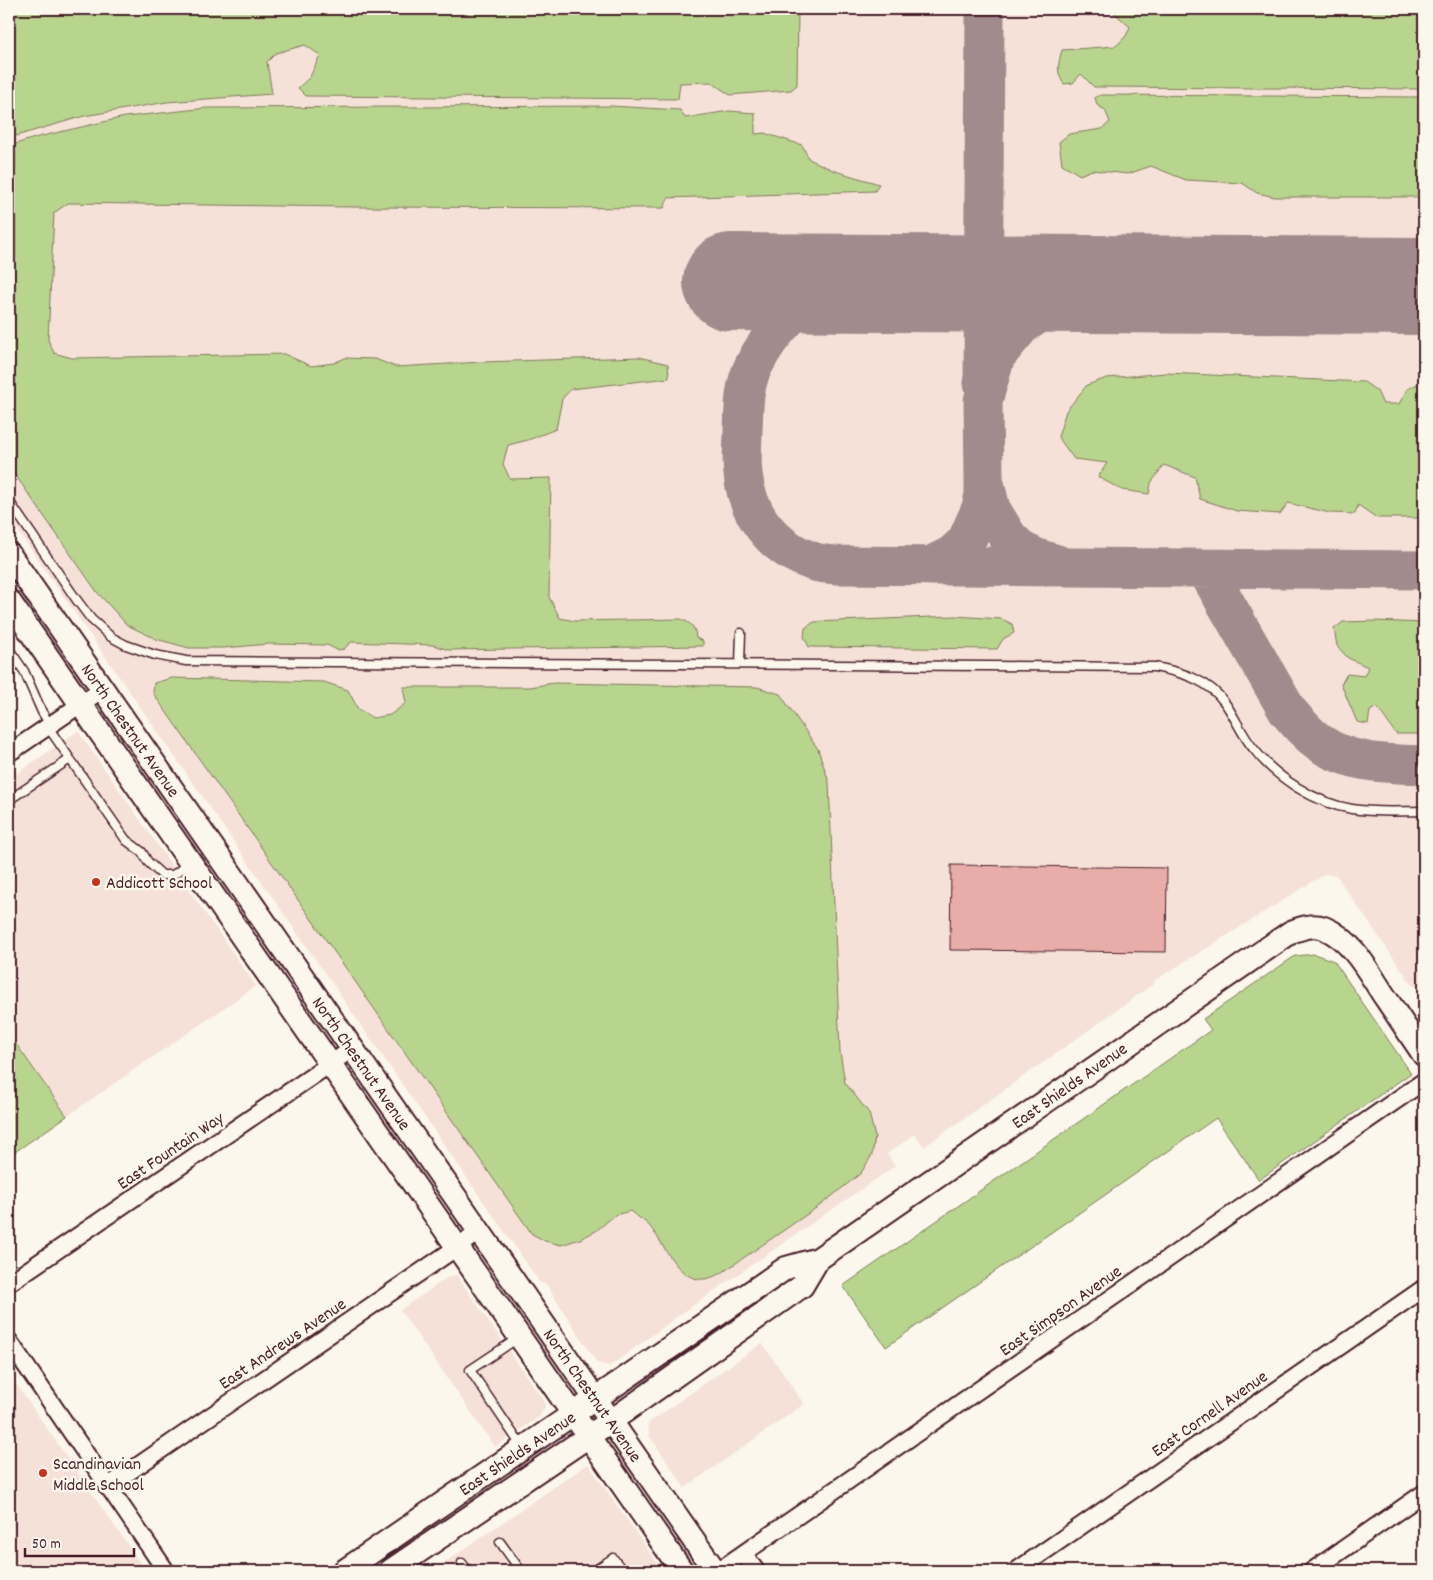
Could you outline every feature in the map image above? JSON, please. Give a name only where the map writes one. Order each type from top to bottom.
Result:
[{"type":"main road","name":"North Chestnut Avenue","points":[[9,554],[610,1421],[717,1571]]},
{"type":"main road","name":"North Chestnut Avenue","points":[[9,601],[456,1248],[682,1571]]},
{"type":"main road","name":"East Shields Avenue","points":[[344,1571],[786,1268],[818,1259],[1279,939],[1304,927],[1314,926],[1325,929],[1341,939],[1356,954],[1424,1055]]},
{"type":"main road","name":"East Shields Avenue","points":[[401,1566],[802,1286],[818,1259]]},
{"type":"street","points":[[9,753],[103,689]]},
{"type":"street","name":"East Fountain Way","points":[[9,1283],[352,1049]]},
{"type":"street","name":"East Simpson Avenue","points":[[717,1571],[1424,1081]]},
{"type":"street","name":"East Andrews Avenue","points":[[107,1487],[479,1232]]},
{"type":"street","name":"East Cornell Avenue","points":[[1016,1571],[1424,1288]]},
{"type":"street","points":[[9,1342],[166,1571]]},
{"type":"street","points":[[1312,1571],[1424,1493]]},
{"type":"street","points":[[744,1554],[756,1571]]},
{"type":"lane","points":[[9,501],[91,618],[111,637],[126,645],[155,655],[186,661],[1155,667],[1179,671],[1206,685],[1224,701],[1253,749],[1273,769],[1296,786],[1319,799],[1353,810],[1424,811]]},
{"type":"lane","points":[[740,664],[741,633]]},
{"type":"lane","points":[[9,649],[24,671],[49,726],[126,840],[142,852],[148,862],[162,875],[173,875],[190,863]]},
{"type":"lane","points":[[9,800],[70,759]]},
{"type":"lane","points":[[519,1337],[470,1370],[523,1449]]},
{"type":"lane","points":[[500,1542],[521,1571]]},
{"type":"lane","points":[[594,1571],[613,1558],[623,1571]]},
{"type":"lane","points":[[462,1562],[468,1571]]},
{"type":"shaded area","points":[[9,9],[1424,9],[1424,995],[1418,986],[1413,986],[1336,875],[1325,874],[1154,981],[1155,983],[924,1147],[915,1134],[887,1154],[895,1166],[685,1311],[610,1366],[597,1363],[546,1284],[540,1283],[9,518]]},
{"type":"shaded area","name":"Addicott School","points":[[78,731],[256,986],[67,1116],[9,1034],[9,779]]},
{"type":"shaded area","points":[[454,1275],[458,1277],[545,1405],[539,1417],[495,1447],[400,1310]]},
{"type":"shaded area","points":[[762,1343],[804,1404],[685,1488],[649,1435],[648,1426],[650,1422]]},
{"type":"shaded area","name":"Scandinavian Middle School","points":[[9,1374],[146,1571],[9,1571]]},
{"type":"shaded area","points":[[588,1464],[663,1571],[432,1571]]},
{"type":"green space","points":[[9,9],[798,9],[797,85],[791,90],[730,95],[711,82],[680,83],[678,99],[306,96],[298,88],[310,77],[320,55],[305,45],[276,53],[267,62],[272,94],[167,102],[84,116],[9,138]]},
{"type":"green space","points":[[1110,9],[1424,9],[1424,89],[1094,87],[1081,74],[1073,83],[1064,84],[1058,68],[1062,50],[1116,46],[1126,36],[1130,27]]},
{"type":"green space","points":[[1101,95],[1424,97],[1424,197],[1275,197],[1257,193],[1242,183],[1186,180],[1151,166],[1128,174],[1092,170],[1080,175],[1062,164],[1059,142],[1069,134],[1102,129],[1110,122],[1105,110],[1097,105],[1095,97]]},
{"type":"green space","points":[[611,106],[680,110],[685,118],[729,111],[755,113],[755,134],[764,133],[802,145],[809,159],[835,171],[879,184],[875,191],[668,198],[664,208],[350,207],[68,203],[54,213],[48,340],[54,353],[72,358],[284,354],[311,366],[334,363],[345,358],[375,359],[396,367],[639,357],[668,364],[669,378],[571,389],[562,399],[556,429],[528,440],[508,445],[503,464],[510,479],[551,478],[549,597],[560,618],[575,621],[681,619],[692,626],[696,638],[703,641],[703,646],[449,650],[433,645],[351,642],[344,649],[337,650],[327,645],[269,644],[224,648],[189,648],[156,639],[127,625],[97,592],[9,466],[9,146],[38,137],[125,117],[207,108]]},
{"type":"green space","points":[[1166,373],[1364,382],[1377,391],[1383,404],[1399,404],[1407,389],[1424,381],[1424,518],[1377,518],[1358,505],[1355,514],[1330,513],[1288,503],[1280,514],[1237,511],[1200,499],[1195,477],[1164,465],[1151,483],[1149,494],[1122,490],[1098,477],[1107,463],[1074,459],[1058,437],[1066,411],[1087,385],[1107,378]]},
{"type":"green space","points":[[955,616],[1002,619],[1012,624],[1014,633],[1003,639],[997,649],[809,647],[804,637],[805,628],[814,622]]},
{"type":"green space","points":[[1343,622],[1424,623],[1424,734],[1396,734],[1377,707],[1370,711],[1368,724],[1357,722],[1341,684],[1347,674],[1364,676],[1368,667],[1348,658],[1337,646],[1334,629]]},
{"type":"green space","points":[[172,678],[324,682],[348,690],[358,709],[373,718],[390,715],[406,703],[403,687],[530,687],[554,683],[757,687],[780,694],[818,749],[829,782],[840,1052],[845,1083],[869,1113],[875,1137],[872,1155],[861,1173],[822,1204],[723,1272],[709,1278],[699,1279],[682,1271],[674,1263],[649,1225],[630,1211],[615,1215],[596,1231],[561,1245],[545,1241],[532,1234],[153,693],[154,683]]},
{"type":"green space","points":[[1314,954],[1334,961],[1411,1073],[1259,1180],[1216,1118],[886,1347],[843,1286],[1211,1030],[1203,1019],[1295,956]]},
{"type":"green space","points":[[9,1034],[67,1116],[9,1156]]},
{"type":"building","points":[[951,865],[1167,868],[1166,952],[950,950]]},
{"type":"taxiway","points":[[983,383],[985,9]]},
{"type":"taxiway","points":[[836,282],[811,298],[779,328],[761,352],[750,373],[745,398],[742,463],[750,503],[764,528],[785,548],[798,555],[817,563],[835,565],[1424,570]]},
{"type":"taxiway","points":[[1057,564],[1022,551],[1008,537],[991,509],[984,479],[983,401],[996,356],[1022,325],[1063,298],[1115,283]]},
{"type":"taxiway","points":[[930,566],[952,555],[966,542],[981,508],[984,495],[984,479]]},
{"type":"taxiway","points":[[1206,569],[1287,710],[1311,736],[1331,750],[1357,759],[1370,762],[1424,765]]},
{"type":"runway","points":[[732,282],[1424,286]]},
{"type":"place","name":"Addicott School","points":[[96,882]]},
{"type":"place","name":"Scandinavian Middle School","points":[[43,1473]]}]
